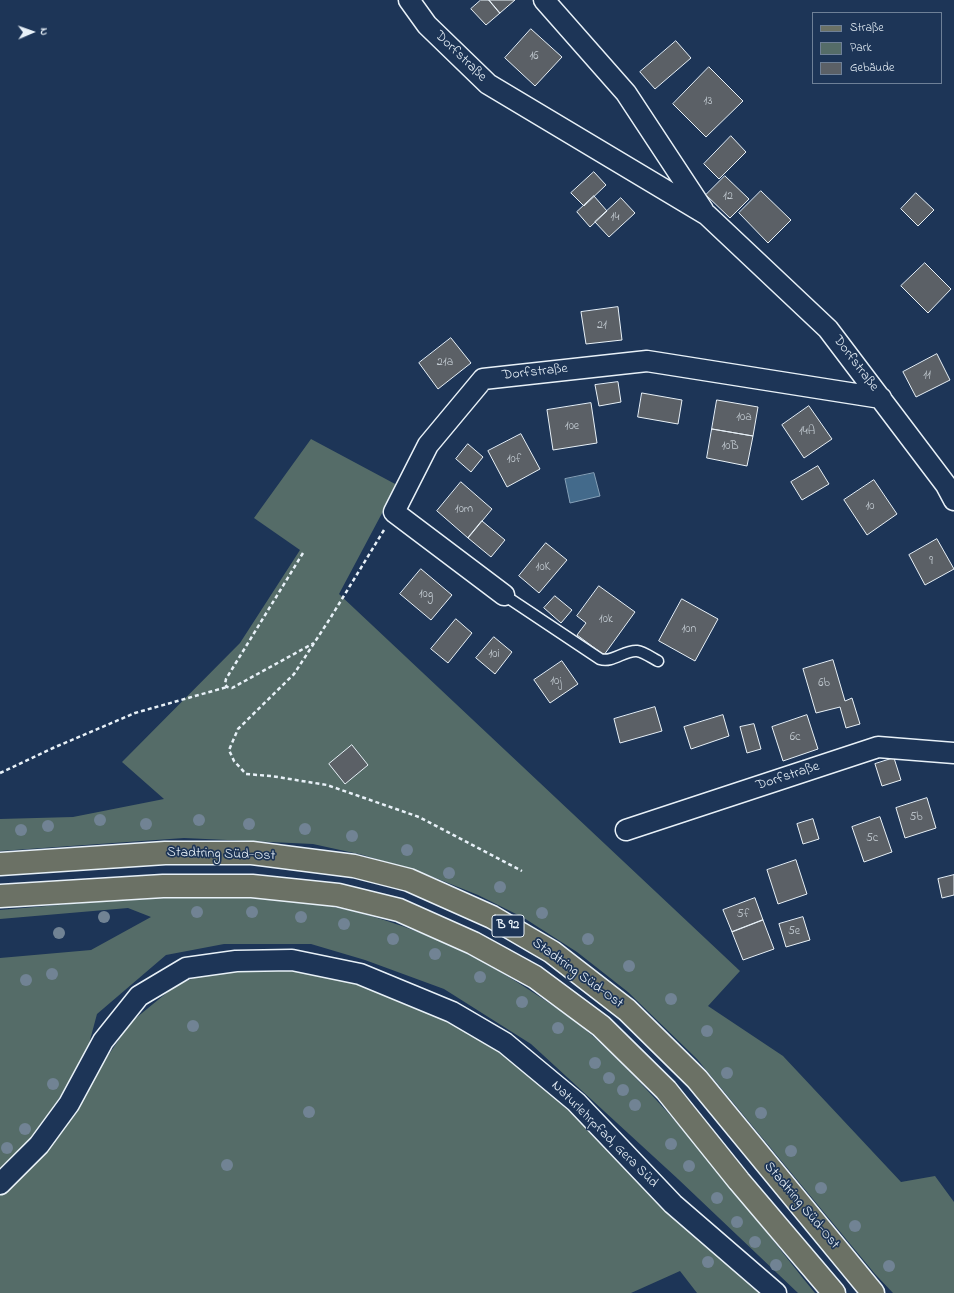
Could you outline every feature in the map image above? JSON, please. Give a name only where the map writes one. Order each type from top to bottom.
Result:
[{"type":"main road","name":"Stadtring Süd-Ost","points":[[0,864],[165,853],[252,853],[354,866],[409,880],[492,917],[552,952],[627,1010],[697,1079],[873,1293]]},
{"type":"main road","name":"Stadtring Süd-Ost","points":[[0,896],[163,886],[252,886],[338,895],[399,910],[473,943],[535,977],[601,1026],[666,1090],[738,1181],[834,1293]]},
{"type":"street","name":"Dorfstraße","points":[[409,0],[427,25],[488,84],[707,215],[828,329],[951,489]]},
{"type":"street","name":"Dorfstraße","points":[[544,0],[626,93],[707,215]]},
{"type":"street","name":"Dorfstraße","points":[[394,512],[428,445],[483,379],[647,361],[881,398]]},
{"type":"street","points":[[394,512],[504,594]]},
{"type":"street","name":"Dorfstraße","points":[[626,830],[878,747],[954,753]]},
{"type":"street","name":"Naturlehrpfad, Gera Süd","points":[[0,1184],[39,1145],[69,1104],[102,1041],[138,996],[186,968],[236,961],[292,960],[360,974],[452,1012],[505,1044],[576,1102],[673,1204],[776,1293]]},
{"type":"lane","points":[[504,594],[600,660],[609,660],[632,651],[639,651],[658,661]]},
{"type":"path","points":[[394,512],[294,674],[238,729],[229,750],[234,761],[246,774],[272,776],[327,785],[419,816],[522,871]]},
{"type":"path","points":[[227,687],[225,684],[226,679],[303,553]]},
{"type":"path","points":[[0,773],[53,748],[135,713],[227,687],[232,688],[315,642]]},
{"type":"green space","points":[[311,439],[397,485],[339,594],[740,971],[708,1006],[783,1056],[901,1182],[935,1176],[954,1202],[954,1293],[893,1293],[875,1274],[697,1059],[628,992],[577,952],[524,918],[478,895],[428,875],[363,855],[313,844],[184,838],[0,851],[0,819],[73,817],[164,799],[122,762],[240,643],[300,550],[254,518]]},
{"type":"green space","points":[[199,896],[292,900],[357,912],[419,932],[449,945],[478,959],[534,993],[589,1033],[626,1068],[683,1130],[737,1194],[815,1293],[798,1293],[678,1179],[531,1044],[444,989],[365,960],[311,944],[224,944],[166,955],[97,1014],[86,1055],[33,1140],[0,1173],[0,958],[91,950],[151,917],[128,908],[0,919],[0,910],[140,898]]},
{"type":"green space","points":[[294,969],[337,975],[438,1012],[503,1050],[564,1103],[710,1247],[760,1293],[697,1293],[680,1271],[631,1293],[0,1293],[0,1195],[71,1119],[105,1060],[131,1022],[175,986],[212,970]]},
{"type":"water","points":[[594,473],[600,496],[570,503],[565,479]]},
{"type":"building","points":[[481,0],[489,0],[500,13],[486,25],[471,9]]},
{"type":"building","points":[[489,0],[515,0],[500,13]]},
{"type":"building","points":[[531,29],[562,57],[535,86],[505,58]]},
{"type":"building","points":[[676,41],[691,58],[655,89],[640,72]]},
{"type":"building","points":[[709,67],[743,101],[706,137],[673,104]]},
{"type":"building","points":[[731,136],[746,152],[719,179],[704,164]]},
{"type":"building","points":[[594,172],[606,185],[584,206],[571,193]]},
{"type":"building","points":[[725,176],[749,199],[730,218],[706,195]]},
{"type":"building","points":[[761,191],[791,220],[768,243],[739,213]]},
{"type":"building","points":[[916,193],[934,210],[918,226],[901,209]]},
{"type":"building","points":[[594,196],[607,211],[590,227],[577,212]]},
{"type":"building","points":[[621,198],[635,213],[609,237],[595,222]]},
{"type":"building","points":[[925,263],[951,289],[928,313],[901,286]]},
{"type":"building","points":[[618,307],[622,340],[586,344],[581,312]]},
{"type":"building","points":[[451,338],[471,363],[438,389],[419,363]]},
{"type":"building","points":[[937,354],[950,380],[916,397],[903,372]]},
{"type":"building","points":[[618,382],[621,402],[599,406],[595,385]]},
{"type":"building","points":[[642,393],[682,400],[678,424],[638,417]]},
{"type":"building","points":[[717,400],[758,407],[753,436],[712,429]]},
{"type":"building","points":[[591,403],[597,443],[553,450],[547,410]]},
{"type":"building","points":[[809,406],[832,439],[804,458],[782,425]]},
{"type":"building","points":[[712,429],[753,436],[747,466],[707,458]]},
{"type":"building","points":[[521,434],[540,469],[507,487],[488,451]]},
{"type":"building","points":[[468,444],[483,457],[471,472],[456,459]]},
{"type":"building","points":[[818,466],[829,484],[802,500],[791,482]]},
{"type":"building","points":[[874,480],[897,514],[867,535],[844,500]]},
{"type":"building","points":[[461,482],[492,509],[468,538],[437,511]]},
{"type":"building","points":[[482,521],[505,540],[491,557],[468,538]]},
{"type":"building","points":[[937,539],[954,569],[925,585],[909,555]]},
{"type":"building","points":[[546,543],[567,560],[539,593],[519,576]]},
{"type":"building","points":[[421,569],[452,595],[431,620],[400,594]]},
{"type":"building","points":[[599,586],[635,612],[604,655],[577,635],[586,623],[577,616]]},
{"type":"building","points":[[555,596],[572,610],[561,623],[544,608]]},
{"type":"building","points":[[682,599],[718,619],[695,661],[659,641]]},
{"type":"building","points":[[456,619],[472,633],[448,663],[431,649]]},
{"type":"building","points":[[494,637],[512,652],[495,674],[476,658]]},
{"type":"building","points":[[833,660],[845,701],[852,698],[860,724],[846,728],[840,707],[816,713],[803,669]]},
{"type":"building","points":[[562,661],[578,684],[550,703],[534,680]]},
{"type":"building","points":[[655,707],[662,731],[620,743],[614,719]]},
{"type":"building","points":[[723,715],[729,736],[691,749],[684,727]]},
{"type":"building","points":[[807,715],[818,749],[783,761],[772,727]]},
{"type":"building","points":[[754,724],[761,749],[747,753],[740,727]]},
{"type":"building","points":[[352,745],[368,765],[345,784],[329,764]]},
{"type":"building","points":[[894,758],[901,780],[882,786],[875,764]]},
{"type":"building","points":[[927,798],[936,828],[905,838],[896,808]]},
{"type":"building","points":[[880,817],[892,852],[864,862],[852,827]]},
{"type":"building","points":[[813,819],[819,839],[803,844],[797,824]]},
{"type":"building","points":[[796,860],[807,894],[778,904],[767,870]]},
{"type":"building","points":[[954,875],[954,895],[942,898],[938,879]]},
{"type":"building","points":[[755,898],[763,920],[732,932],[723,910]]},
{"type":"building","points":[[803,917],[810,940],[786,947],[779,924]]},
{"type":"building","points":[[763,920],[774,949],[743,960],[732,932]]}]
